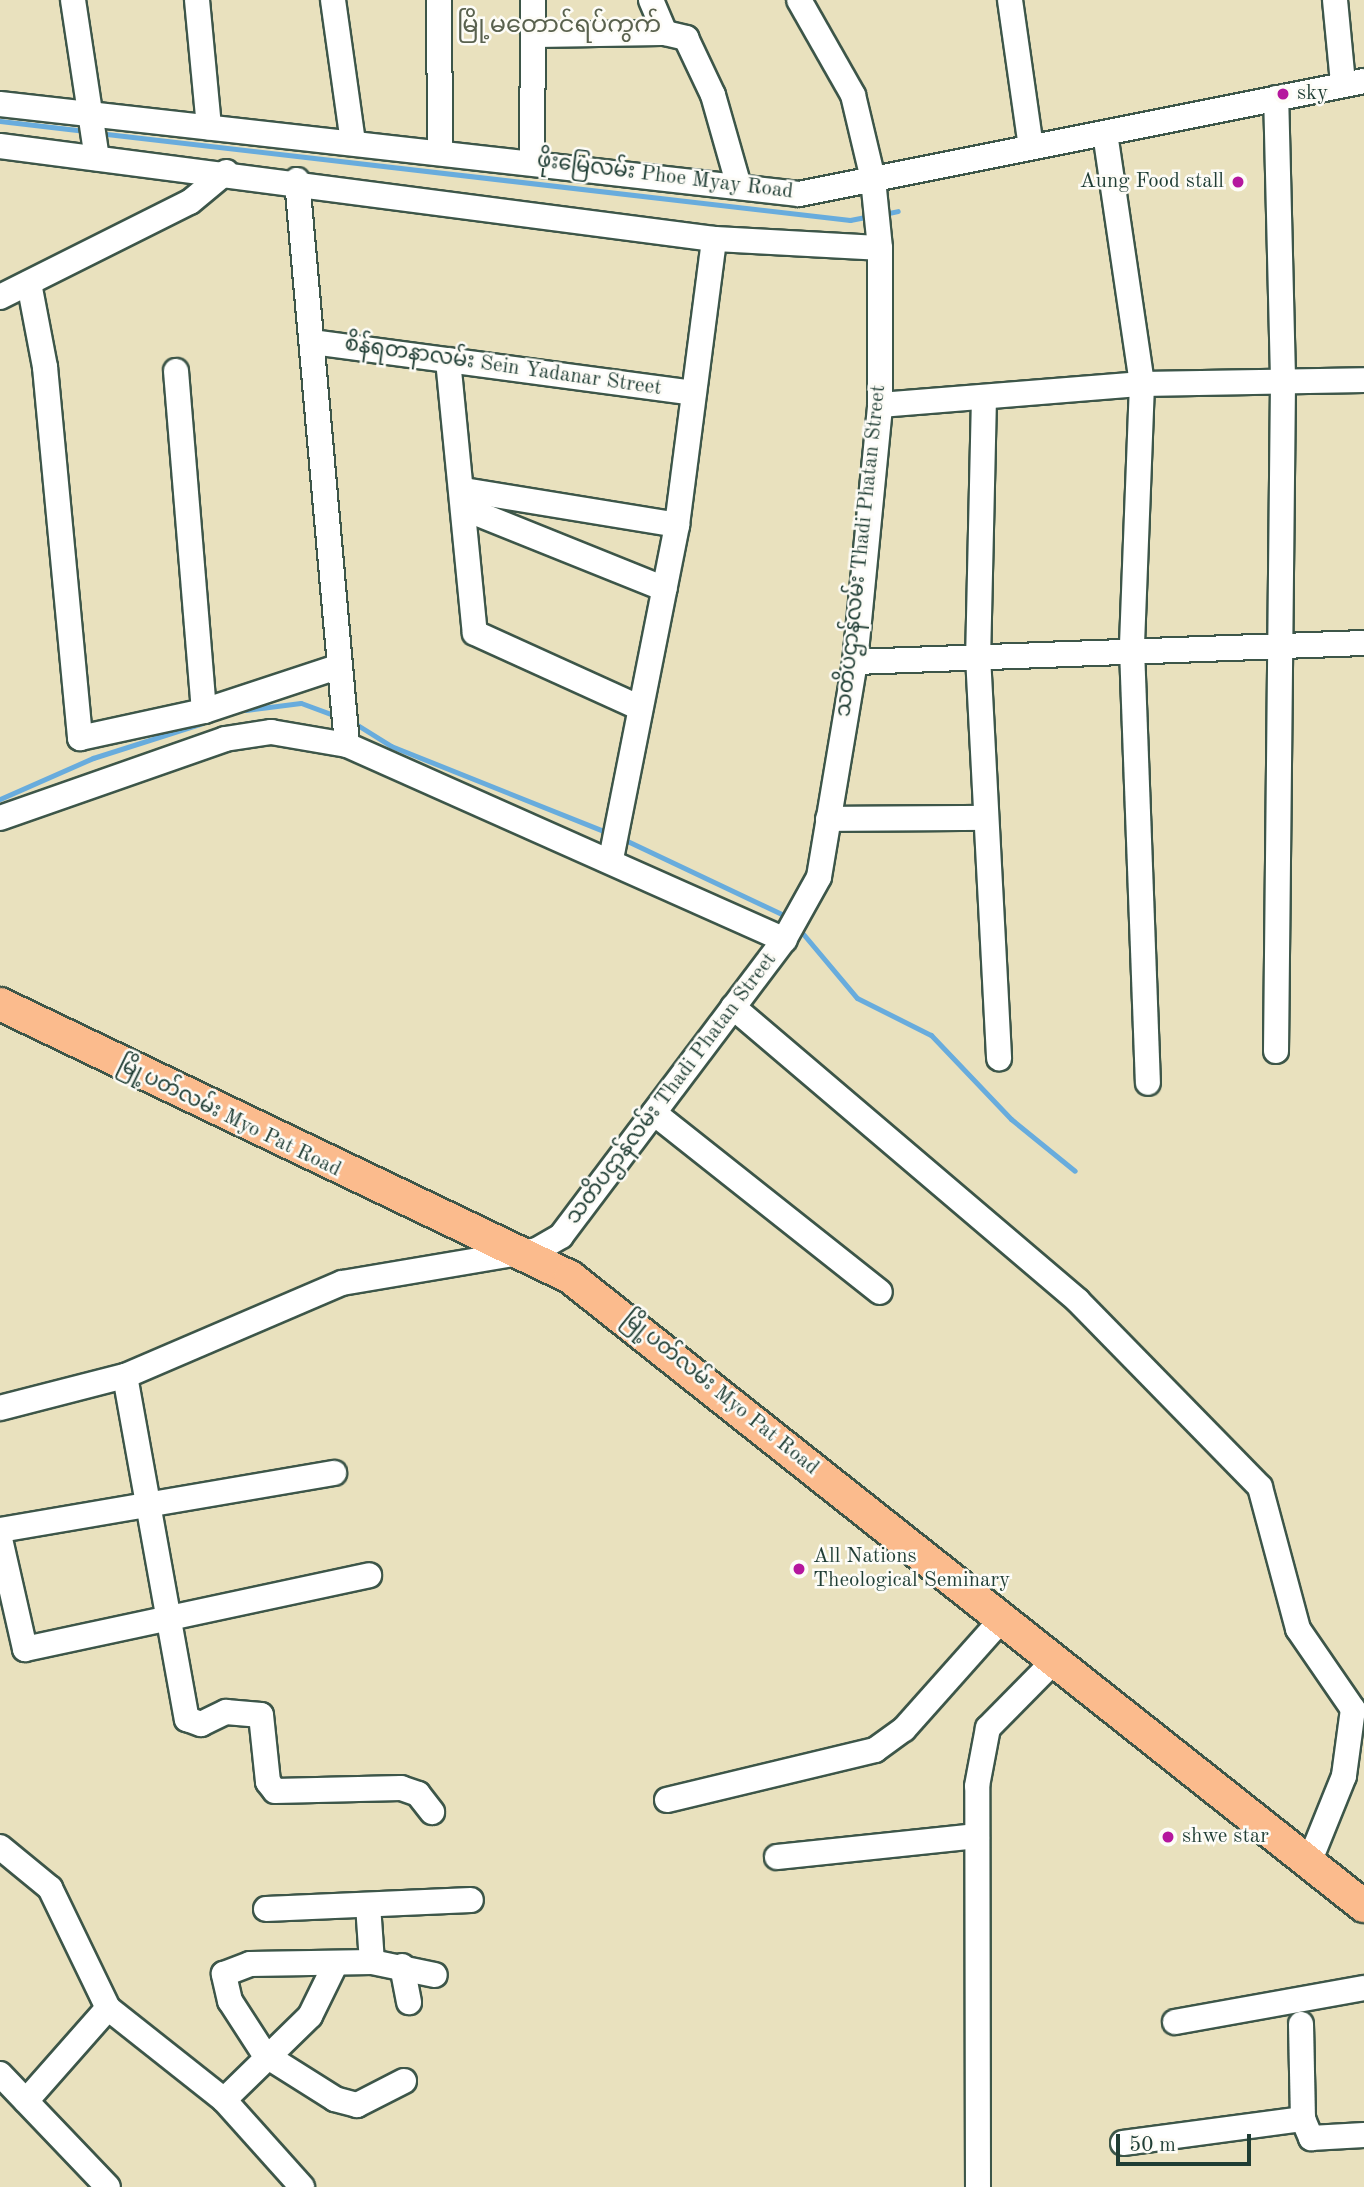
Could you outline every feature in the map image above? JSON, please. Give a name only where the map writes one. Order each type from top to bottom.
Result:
[{"type":"main road","name":"မြို့ပတ်လမ်း Myo Pat Road","points":[[0,1004],[516,1253],[600,1297],[1053,1662],[1308,1865],[1364,1906]]},
{"type":"street","points":[[73,0],[97,158]]},
{"type":"street","points":[[197,0],[209,127]]},
{"type":"street","points":[[333,0],[353,142]]},
{"type":"street","points":[[439,0],[440,152]]},
{"type":"street","points":[[532,162],[533,0]]},
{"type":"street","points":[[651,0],[665,33]]},
{"type":"street","name":"သတိပဌာန်လမ်း Thadi Phatan Street","points":[[0,1408],[125,1376],[342,1283],[516,1253],[561,1236],[784,940],[819,877],[855,662],[880,405],[880,248],[873,179],[853,94],[799,0]]},
{"type":"street","points":[[1010,0],[1031,147]]},
{"type":"street","points":[[1335,0],[1353,82]]},
{"type":"street","points":[[533,35],[665,33],[686,38],[697,61],[739,186]]},
{"type":"street","name":"ဖိုးမြေလမ်း Phoe Myay Road","points":[[0,104],[799,194],[1353,82]]},
{"type":"street","points":[[1276,98],[1283,378],[1276,1052]]},
{"type":"street","points":[[1105,133],[1142,384],[1132,649],[1148,1083]]},
{"type":"street","points":[[0,146],[298,180],[714,239],[880,248]]},
{"type":"street","points":[[0,297],[190,202],[226,172]]},
{"type":"street","points":[[298,180],[347,745]]},
{"type":"street","points":[[611,859],[677,525],[714,239]]},
{"type":"street","points":[[29,283],[45,367],[80,738],[204,711],[341,666]]},
{"type":"street","name":"စိန်ရတနာလမ်း Sein Yadanar Street","points":[[312,342],[693,393]]},
{"type":"street","points":[[448,360],[480,639],[640,708]]},
{"type":"street","points":[[176,371],[204,711]]},
{"type":"street","points":[[880,405],[1142,384],[1283,378],[1364,380]]},
{"type":"street","points":[[984,397],[978,656],[999,1058]]},
{"type":"street","points":[[465,499],[677,525]]},
{"type":"street","points":[[465,499],[665,589]]},
{"type":"street","points":[[855,662],[1282,643],[1364,643]]},
{"type":"street","points":[[0,818],[250,733],[347,745],[611,859],[784,940]]},
{"type":"street","points":[[828,819],[986,818]]},
{"type":"street","points":[[733,1007],[1078,1301],[1260,1487],[1298,1629],[1353,1709],[1344,1776],[1308,1865]]},
{"type":"street","points":[[654,1113],[880,1292]]},
{"type":"street","points":[[125,1376],[151,1502],[187,1718],[201,1724],[226,1712],[261,1715],[268,1782],[275,1791],[401,1788],[418,1794],[432,1812]]},
{"type":"street","points":[[0,1530],[151,1502],[334,1473]]},
{"type":"street","points":[[0,1539],[24,1649],[369,1575]]},
{"type":"street","points":[[667,1800],[875,1750],[904,1729],[1002,1619]]},
{"type":"street","points":[[978,2187],[977,1786],[988,1728],[1053,1662]]},
{"type":"street","points":[[777,1857],[977,1836]]},
{"type":"street","points":[[0,1847],[50,1888],[108,2008],[224,2100],[302,2187]]},
{"type":"street","points":[[266,1909],[471,1900]]},
{"type":"street","points":[[368,1905],[372,1962]]},
{"type":"street","points":[[404,2081],[348,2105],[265,2055],[230,2001],[224,1974],[250,1964],[372,1962],[402,1966],[435,1975]]},
{"type":"street","points":[[224,2100],[265,2055],[310,2016],[336,1963]]},
{"type":"street","points":[[402,1966],[409,2002]]},
{"type":"street","points":[[1175,2022],[1364,1987]]},
{"type":"street","points":[[26,2101],[108,2008]]},
{"type":"street","points":[[1301,2024],[1303,2119],[1311,2138],[1364,2135]]},
{"type":"street","points":[[0,2074],[108,2187]]},
{"type":"street","points":[[1123,2143],[1303,2119]]},
{"type":"waterway","points":[[0,121],[85,131]]},
{"type":"waterway","points":[[98,133],[850,220],[871,216]]},
{"type":"waterway","points":[[884,214],[898,211]]},
{"type":"waterway","points":[[246,710],[301,703],[339,717]]},
{"type":"waterway","points":[[351,721],[391,746],[608,833]]},
{"type":"waterway","points":[[0,799],[93,758],[203,723]]},
{"type":"waterway","points":[[623,839],[788,917]]},
{"type":"waterway","points":[[799,929],[857,998],[931,1035],[1011,1119],[1075,1171]]},
{"type":"place","name":"sky","points":[[1283,94]]},
{"type":"place","name":"Aung Food stall","points":[[1238,182]]},
{"type":"place","name":"All Nations Theological Seminary","points":[[799,1569]]},
{"type":"place","name":"shwe star","points":[[1168,1837]]},
{"type":"district","name":"မြို့မတောင်ရပ်ကွက်","points":[[559,27]]}]
